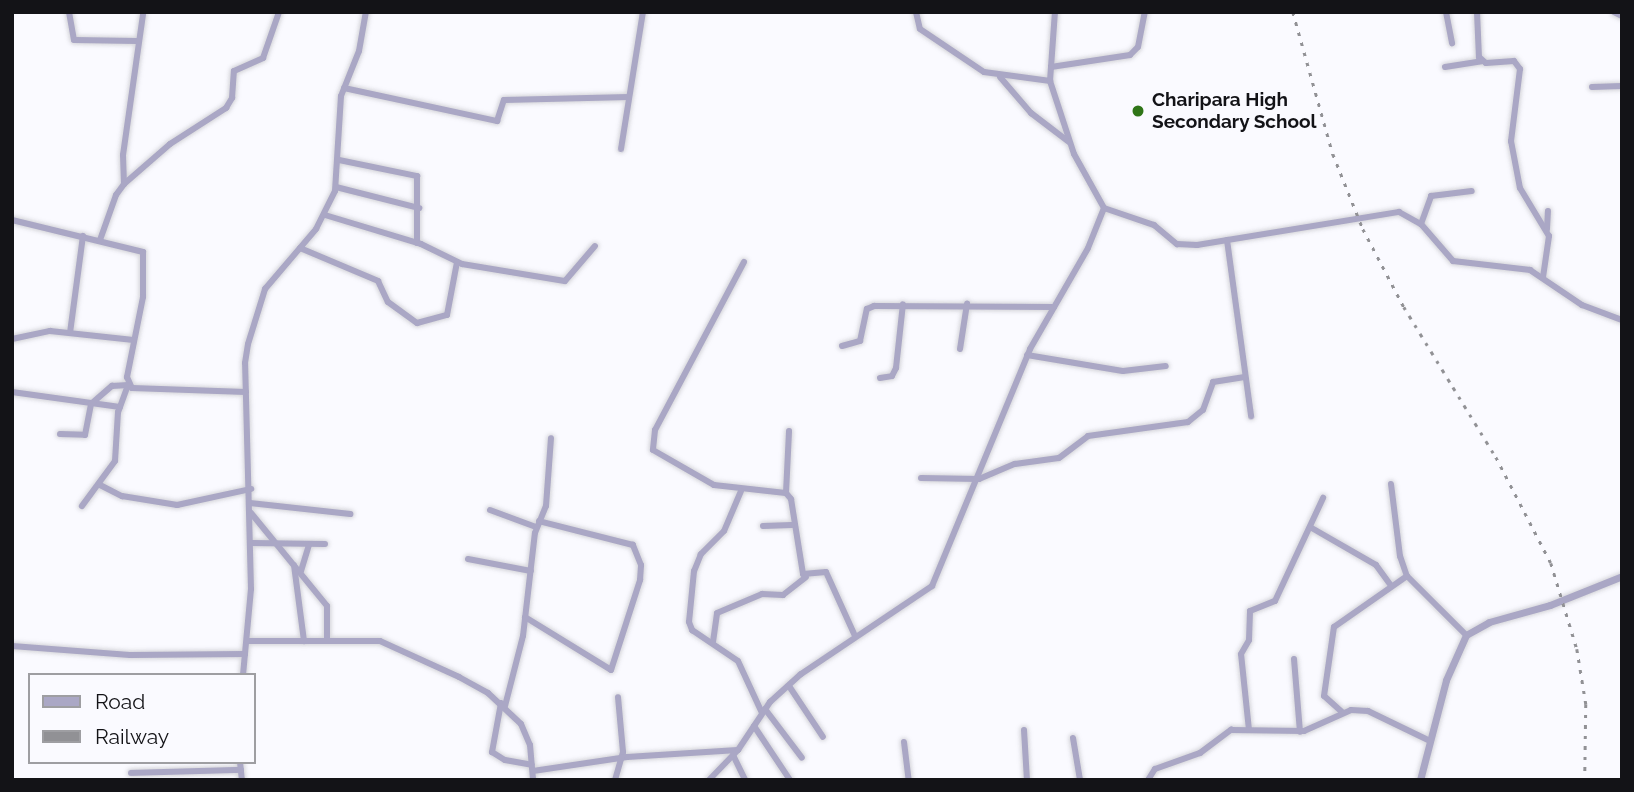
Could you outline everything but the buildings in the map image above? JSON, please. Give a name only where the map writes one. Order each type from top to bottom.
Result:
[{"type":"street","points":[[69,12],[74,40],[136,41]]},
{"type":"street","points":[[100,240],[116,195],[124,184],[170,144],[226,108],[232,99],[234,71],[263,58],[279,12]]},
{"type":"street","points":[[621,149],[643,12]]},
{"type":"street","points":[[916,12],[920,29],[984,72],[1000,77],[1050,81]]},
{"type":"street","points":[[1055,12],[1050,81],[1070,143],[1104,208],[1154,225],[1177,244],[1227,240],[1388,212],[1405,214],[1421,224],[1454,261],[1522,267],[1543,277],[1582,305],[1622,320]]},
{"type":"street","points":[[1051,67],[1130,55],[1138,47],[1145,12]]},
{"type":"street","points":[[1446,12],[1452,43]]},
{"type":"street","points":[[1477,12],[1482,61]]},
{"type":"street","points":[[1614,12],[1622,16]]},
{"type":"street","points":[[243,673],[251,543],[246,392],[248,344],[265,289],[325,215],[336,187],[344,88],[359,51],[364,13]]},
{"type":"street","points":[[124,184],[123,155],[136,41],[143,14]]},
{"type":"street","points":[[1445,67],[1482,61],[1514,61],[1520,69],[1511,118],[1517,180],[1547,231],[1550,242],[1543,277]]},
{"type":"street","points":[[1000,77],[1031,113],[1070,143]]},
{"type":"street","points":[[1592,87],[1622,86]]},
{"type":"street","points":[[344,88],[497,121],[504,100],[629,97]]},
{"type":"street","points":[[339,160],[417,176],[417,243]]},
{"type":"street","points":[[336,187],[419,208]]},
{"type":"street","points":[[1421,224],[1431,196],[1472,191]]},
{"type":"street","points":[[709,780],[735,752],[764,711],[789,686],[855,636],[932,586],[979,479],[1027,355],[1088,248],[1104,208]]},
{"type":"street","points":[[1547,231],[1548,211]]},
{"type":"street","points":[[325,215],[417,243],[457,262],[565,281],[595,246]]},
{"type":"street","points":[[12,220],[142,252],[142,297],[128,385],[120,407],[115,461],[82,506]]},
{"type":"street","points":[[70,333],[83,236]]},
{"type":"street","points":[[1227,240],[1251,416]]},
{"type":"street","points":[[300,248],[378,281],[388,302],[417,323],[447,315],[457,262]]},
{"type":"street","points":[[744,262],[652,442],[661,457],[691,475],[741,491],[786,493]]},
{"type":"street","points":[[842,346],[859,341],[867,309],[903,304],[1054,307]]},
{"type":"street","points":[[880,378],[892,376],[896,368],[903,304]]},
{"type":"street","points":[[960,349],[967,304]]},
{"type":"street","points":[[12,339],[38,332],[134,340]]},
{"type":"street","points":[[1027,355],[1122,371],[1166,366]]},
{"type":"street","points":[[920,478],[979,479],[1016,464],[1059,458],[1088,436],[1188,422],[1203,410],[1213,382],[1245,377]]},
{"type":"street","points":[[60,434],[85,435],[91,404],[112,386],[128,385],[149,391],[246,392]]},
{"type":"street","points":[[12,391],[120,407]]},
{"type":"street","points":[[789,431],[786,493],[791,499],[792,525],[806,577]]},
{"type":"street","points":[[551,438],[547,500],[538,524],[525,617],[492,752],[505,760],[533,768],[621,758],[735,752]]},
{"type":"street","points":[[1391,484],[1399,556],[1407,576],[1466,635]]},
{"type":"street","points":[[100,485],[122,496],[177,505],[251,489]]},
{"type":"street","points":[[741,491],[724,531],[701,554],[694,570],[689,622],[692,630],[738,661],[764,711],[802,758]]},
{"type":"street","points":[[1249,730],[1241,654],[1249,640],[1250,611],[1275,601],[1323,498]]},
{"type":"street","points":[[250,503],[350,514]]},
{"type":"street","points":[[490,510],[538,524],[633,545],[641,565],[640,580],[611,670],[525,617]]},
{"type":"street","points":[[250,512],[327,606],[327,641]]},
{"type":"street","points":[[763,526],[792,525]]},
{"type":"street","points":[[1310,527],[1376,565],[1391,586]]},
{"type":"street","points":[[251,543],[325,544]]},
{"type":"street","points":[[301,571],[309,544]]},
{"type":"street","points":[[468,559],[531,571]]},
{"type":"street","points":[[294,565],[304,641]]},
{"type":"street","points":[[713,642],[717,614],[762,594],[783,595],[806,577],[826,572],[855,636]]},
{"type":"street","points":[[1342,712],[1324,696],[1333,631],[1338,622],[1407,576]]},
{"type":"street","points":[[1420,780],[1446,680],[1466,635],[1489,622],[1550,605],[1622,576]]},
{"type":"street","points":[[247,641],[380,641],[421,663],[459,677],[503,705],[526,734],[533,780]]},
{"type":"street","points":[[12,646],[130,655],[245,654]]},
{"type":"street","points":[[1294,659],[1300,732]]},
{"type":"street","points":[[789,686],[823,737]]},
{"type":"street","points":[[615,780],[621,758],[618,697]]},
{"type":"street","points":[[1148,780],[1155,769],[1204,751],[1231,730],[1300,732],[1342,712],[1368,711],[1430,741]]},
{"type":"street","points":[[754,726],[790,780]]},
{"type":"street","points":[[1024,730],[1027,780]]},
{"type":"street","points":[[1073,738],[1080,780]]},
{"type":"street","points":[[904,741],[909,780]]},
{"type":"street","points":[[735,752],[745,780]]},
{"type":"street","points":[[131,773],[240,766],[242,780]]},
{"type":"railway","points":[[1293,12],[1333,154],[1363,229],[1404,307],[1496,457],[1551,563],[1577,649],[1586,704],[1585,780]]},
{"type":"place","name":"Charipara High Secondary School","points":[[1138,111]]}]
